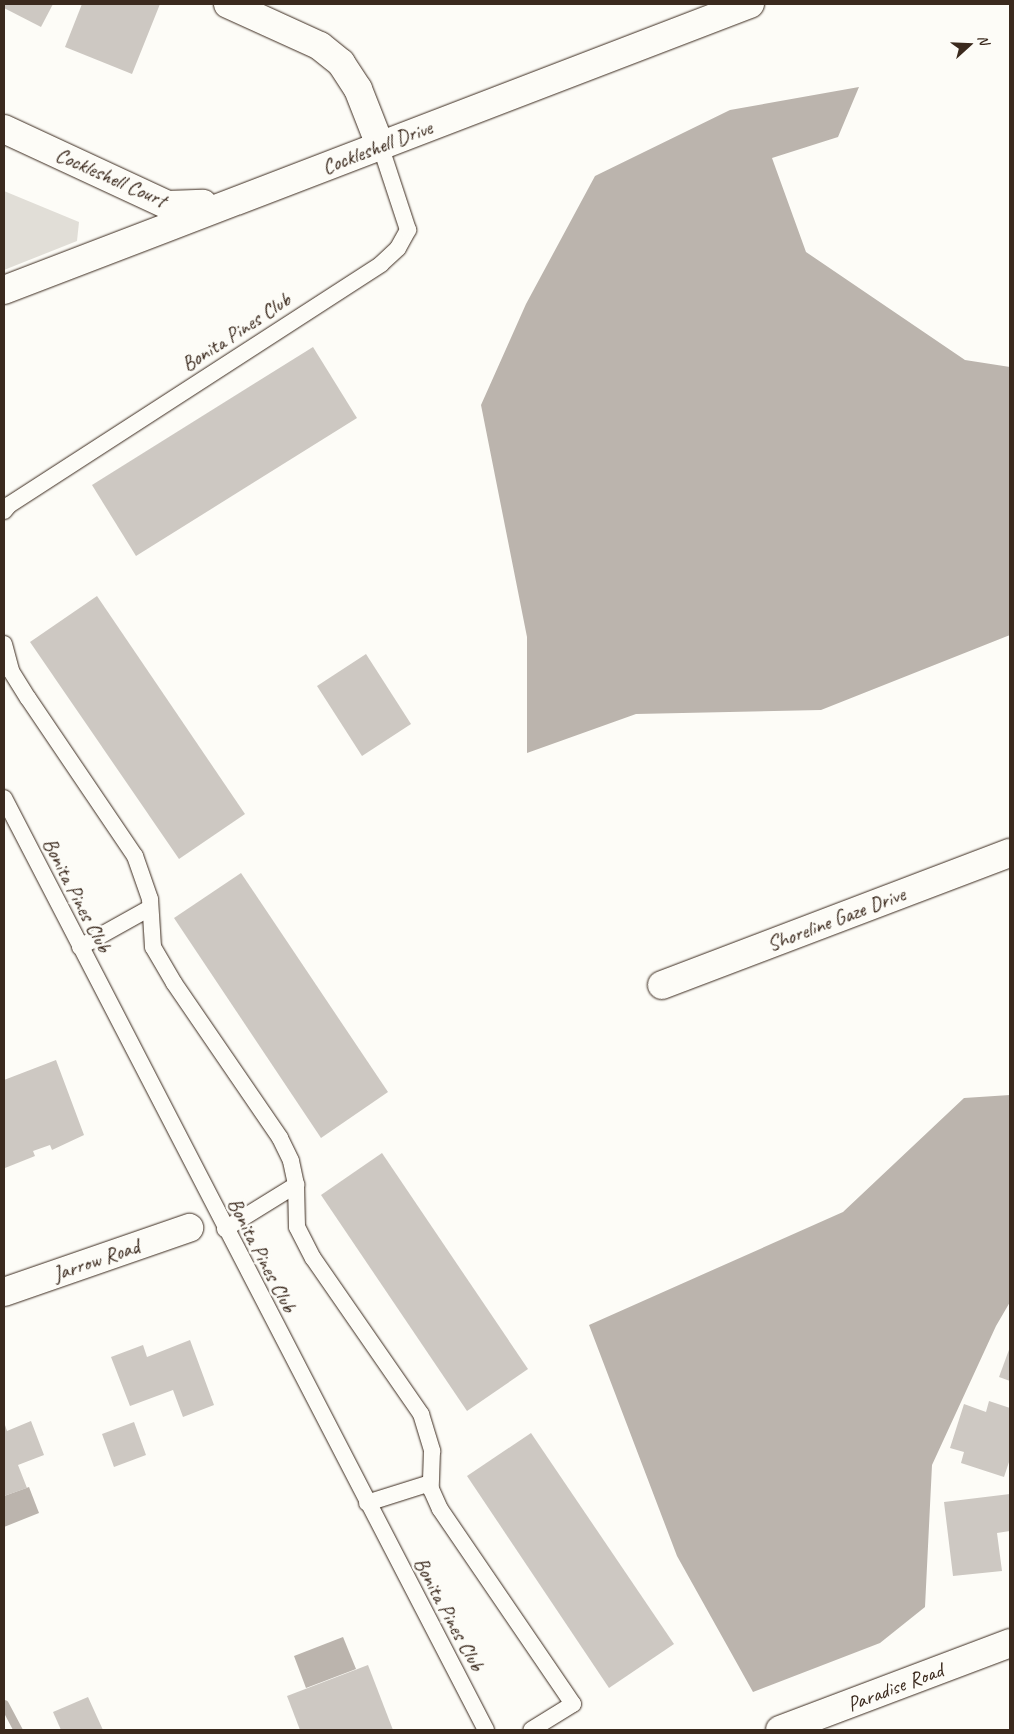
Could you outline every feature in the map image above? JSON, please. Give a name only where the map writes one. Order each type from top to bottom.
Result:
[{"type":"street","points":[[228,4],[320,46],[342,63],[358,89],[380,145]]},
{"type":"street","name":"Cockleshell Drive","points":[[4,290],[222,204],[750,4]]},
{"type":"street","name":"Cockleshell Court","points":[[4,129],[168,205],[222,204]]},
{"type":"street","name":"Shoreline Gaze Drive","points":[[662,985],[1010,854]]},
{"type":"street","name":"Jarrow Road","points":[[4,1292],[189,1228]]},
{"type":"street","name":"Paradise Road","points":[[780,1730],[823,1723],[1010,1643]]},
{"type":"lane","name":"Bonita Pines Club","points":[[4,511],[9,505],[381,264],[398,248],[408,230],[380,145]]},
{"type":"lane","points":[[5,651],[11,671],[28,698],[135,856],[150,899],[153,947],[174,983],[280,1138],[291,1162],[296,1185],[298,1226],[313,1258],[421,1414],[432,1450],[430,1482],[440,1509],[573,1704],[531,1730]]},
{"type":"lane","name":"Bonita Pines Club","points":[[4,798],[225,1229],[486,1730]]},
{"type":"lane","points":[[80,947],[150,908]]},
{"type":"lane","points":[[225,1229],[296,1185]]},
{"type":"lane","points":[[367,1503],[430,1482]]},
{"type":"shaded area","points":[[859,87],[838,137],[772,158],[806,252],[965,360],[1010,367],[1010,635],[821,710],[636,714],[527,753],[527,637],[481,405],[526,304],[595,176],[730,110]]},
{"type":"shaded area","points":[[4,191],[79,222],[77,241],[4,270]]},
{"type":"shaded area","points":[[1010,1095],[1010,1302],[996,1326],[932,1465],[925,1607],[880,1643],[753,1692],[677,1556],[589,1325],[843,1212],[964,1098]]},
{"type":"shaded area","points":[[29,1487],[39,1513],[4,1527],[4,1496]]},
{"type":"shaded area","points":[[343,1637],[356,1669],[306,1688],[294,1656]]},
{"type":"building","points":[[4,4],[53,4],[41,27],[4,8]]},
{"type":"building","points":[[82,4],[160,4],[132,74],[65,47]]},
{"type":"building","points":[[313,347],[357,418],[136,556],[92,485]]},
{"type":"building","points":[[97,596],[245,814],[179,859],[30,642]]},
{"type":"building","points":[[366,654],[411,724],[362,756],[317,686]]},
{"type":"building","points":[[241,873],[388,1092],[321,1138],[174,918]]},
{"type":"building","points":[[56,1060],[84,1135],[52,1150],[50,1145],[33,1151],[35,1156],[5,1168],[4,1080]]},
{"type":"building","points":[[382,1153],[528,1369],[467,1411],[321,1195]]},
{"type":"building","points":[[190,1340],[214,1405],[183,1417],[173,1390],[130,1406],[111,1357],[143,1345],[147,1357]]},
{"type":"building","points":[[1010,1347],[1010,1381],[999,1377]]},
{"type":"building","points":[[989,1401],[1010,1408],[1010,1459],[1004,1477],[961,1463],[964,1452],[950,1448],[964,1404],[986,1412]]},
{"type":"building","points":[[31,1421],[44,1455],[18,1465],[27,1488],[4,1496],[4,1422],[7,1431]]},
{"type":"building","points":[[134,1422],[146,1455],[114,1467],[102,1434]]},
{"type":"building","points":[[531,1433],[674,1644],[609,1688],[467,1476]]},
{"type":"building","points":[[1010,1494],[1010,1531],[997,1533],[1002,1571],[953,1576],[944,1502]]},
{"type":"building","points":[[368,1665],[393,1730],[300,1730],[287,1696]]},
{"type":"building","points":[[88,1697],[103,1730],[61,1730],[53,1712]]},
{"type":"waterway","points":[[4,1704],[18,1730]]}]
